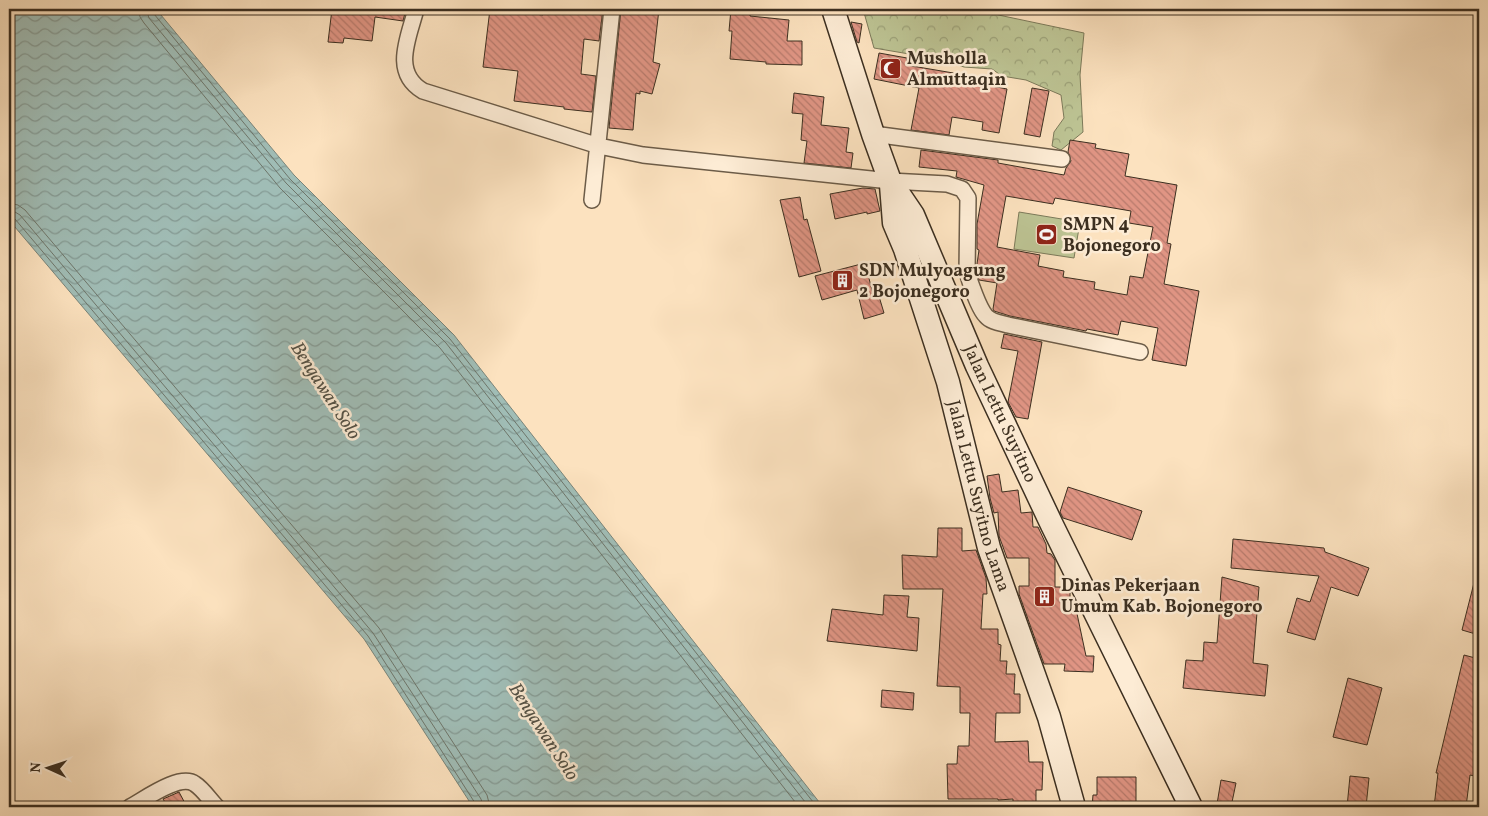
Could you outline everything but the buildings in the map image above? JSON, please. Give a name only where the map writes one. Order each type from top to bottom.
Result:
[{"type":"main road","name":"Jalan Lettu Suyitno","points":[[833,9],[890,181],[913,215],[977,366],[1052,525],[1191,807]]},
{"type":"main road","name":"Jalan Lettu Suyitno Lama","points":[[890,181],[894,223],[905,249],[948,382],[990,548],[1050,722],[1074,807]]},
{"type":"main road","points":[[948,382],[953,369],[960,366],[977,366]]},
{"type":"street","points":[[416,9],[404,67],[408,78],[417,88],[430,94],[599,146],[644,155],[890,181],[947,184],[959,188],[966,193],[969,206],[967,272],[970,283],[986,316],[1008,325],[1140,352]]},
{"type":"street","points":[[592,200],[612,9]]},
{"type":"street","points":[[873,134],[1062,159]]},
{"type":"street","points":[[130,807],[182,780],[196,784],[217,807]]},
{"type":"green space","points":[[863,9],[970,9],[1084,33],[1080,75],[1083,132],[1061,150],[1052,146],[1054,132],[1064,118],[1061,95],[1026,80],[1002,76],[992,69],[964,67],[949,62],[929,62],[921,56],[874,48]]},
{"type":"green space","name":"SMPN 4 Bojonegoro","points":[[1019,212],[1080,222],[1074,258],[1014,249]]},
{"type":"water","name":"Bengawan Solo","points":[[9,9],[156,9],[294,175],[454,335],[823,807],[473,807],[364,639],[9,220]]},
{"type":"place","name":"Musholla Almuttaqin","points":[[891,69]]},
{"type":"place","name":"SMPN 4 Bojonegoro","points":[[1047,235]]},
{"type":"place","name":"SDN Mulyoagung 2 Bojonegoro","points":[[843,281]]},
{"type":"place","name":"Dinas Pekerjaan Umum Kab. Bojonegoro","points":[[1045,596]]}]
